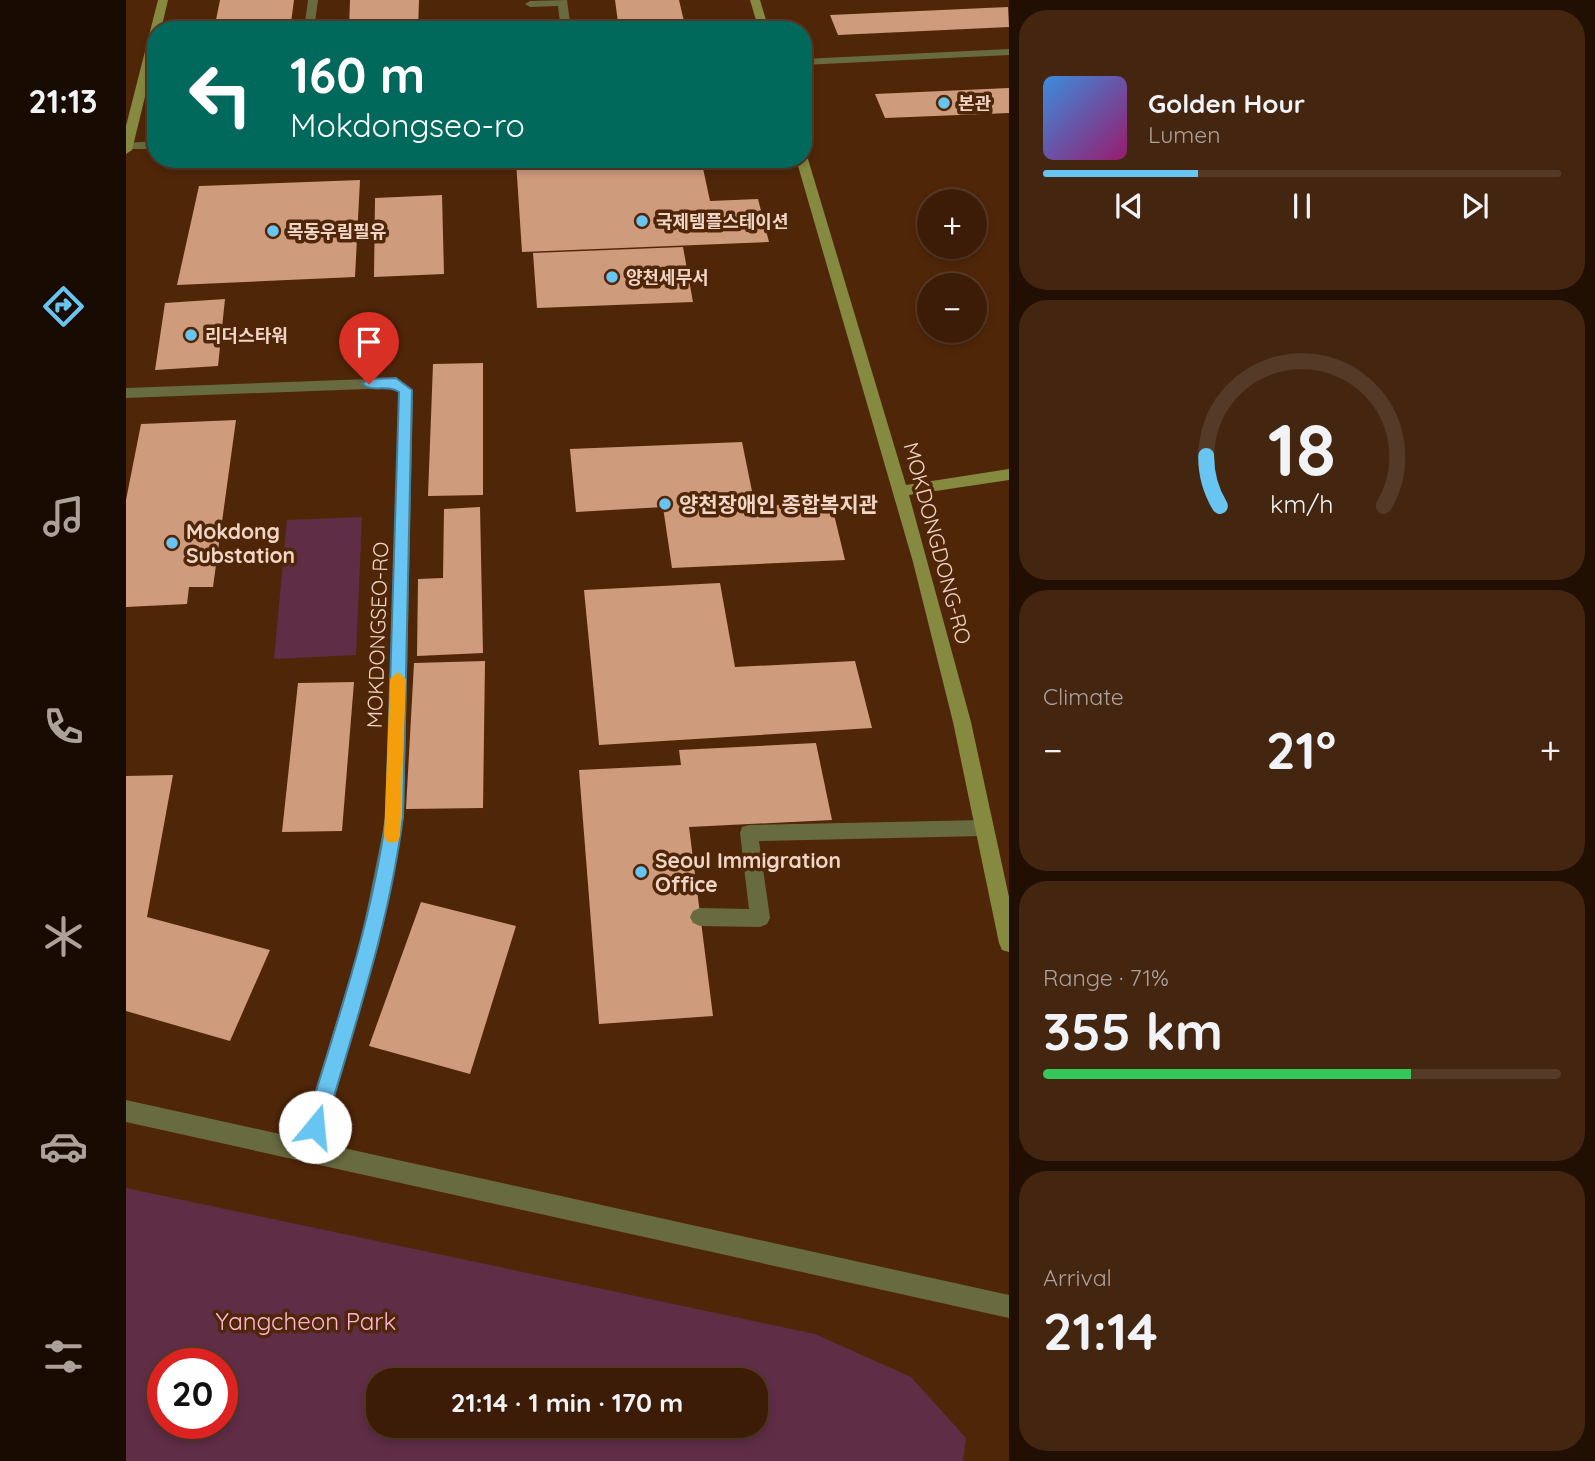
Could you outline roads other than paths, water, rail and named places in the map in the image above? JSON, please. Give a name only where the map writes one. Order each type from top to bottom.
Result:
[{"type":"main road","points":[[158,21],[163,0]]},
{"type":"main road","points":[[755,0],[761,21]]},
{"type":"main road","points":[[127,148],[147,66]]},
{"type":"main road","name":"MOKDONGDONG-RO","points":[[805,168],[901,491],[962,722],[1009,943]]},
{"type":"main road","points":[[901,491],[1009,474]]},
{"type":"street","points":[[310,21],[313,0]]},
{"type":"street","points":[[530,4],[562,2],[565,21]]},
{"type":"street","points":[[812,62],[1009,52]]},
{"type":"street","points":[[127,148],[147,146]]},
{"type":"street","name":"MOKDONGSEO-RO","points":[[126,393],[396,383],[406,390],[394,816],[387,872],[374,929],[308,1151]]},
{"type":"street","points":[[700,917],[760,918],[749,833],[983,828]]},
{"type":"street","points":[[126,1111],[1009,1307]]},
{"type":"place","name":"본관","points":[[944,103]]},
{"type":"place","name":"국제템플스테이션","points":[[642,221]]},
{"type":"place","name":"목동우림필유","points":[[273,231]]},
{"type":"place","name":"양천세무서","points":[[612,277]]},
{"type":"place","name":"리더스타워","points":[[191,335]]},
{"type":"place","name":"양천장애인 종합복지관","points":[[665,504]]},
{"type":"place","name":"Mokdong Substation","points":[[172,543]]},
{"type":"place","name":"Seoul Immigration Office","points":[[641,872]]},
{"type":"park label","name":"Yangcheon Park","points":[[306,1321]]}]
